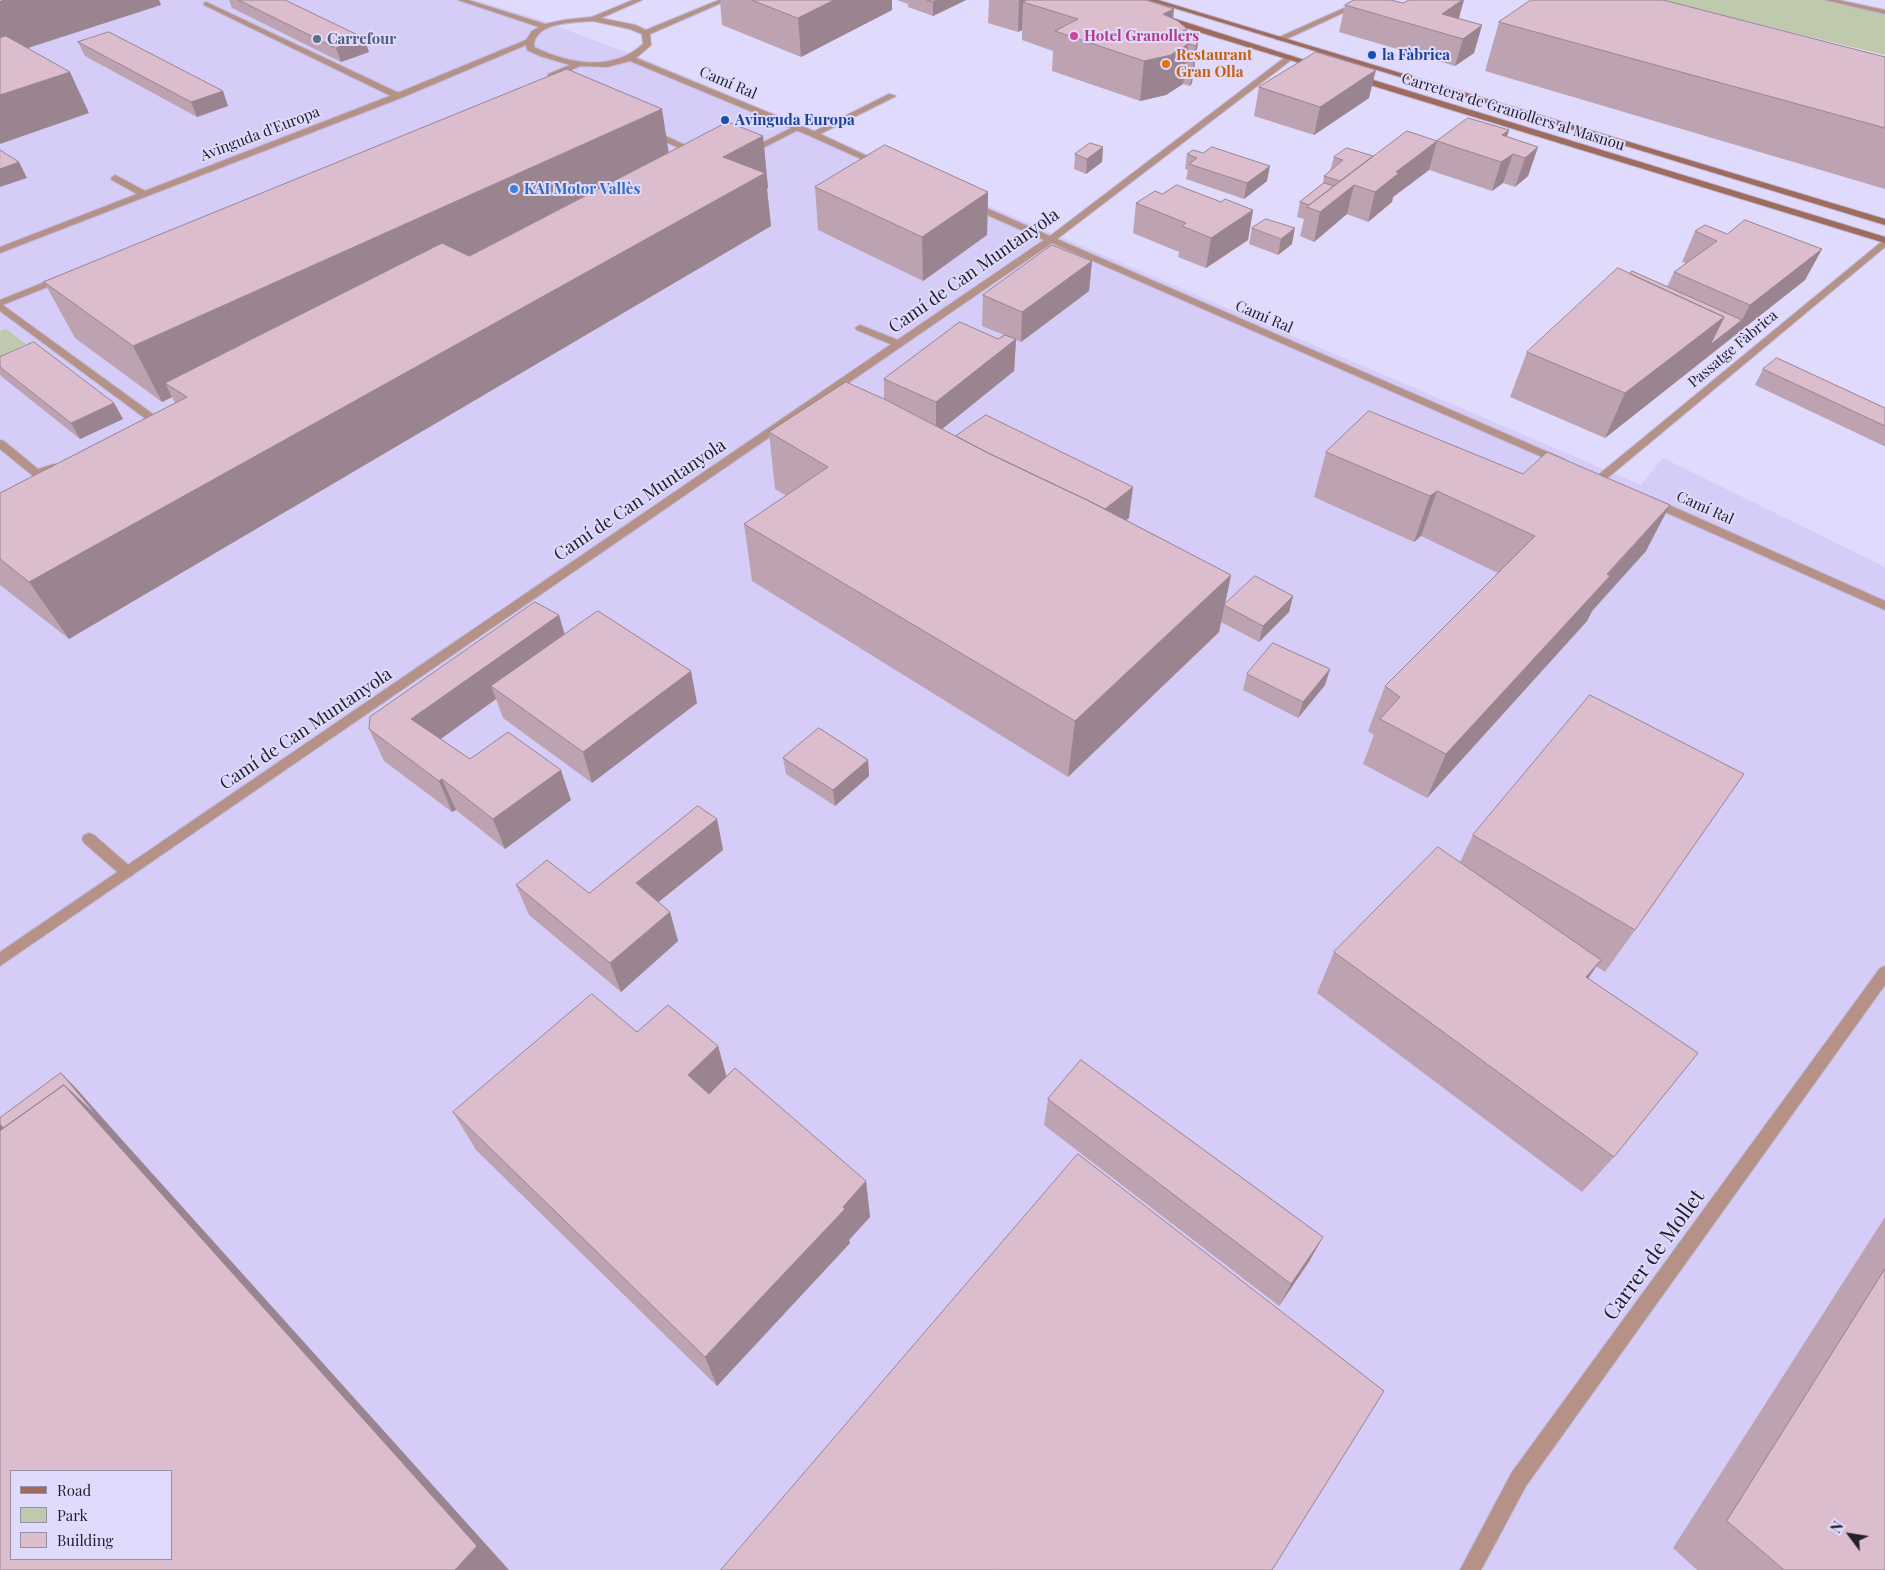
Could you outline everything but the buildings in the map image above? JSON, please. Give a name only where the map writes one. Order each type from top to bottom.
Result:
[{"type":"main road","name":"Carretera de Granollers al Masnou","points":[[1151,0],[1885,222]]},
{"type":"main road","points":[[1152,14],[1325,68]]},
{"type":"main road","name":"Carretera de Granollers al Masnou","points":[[1351,76],[1885,241]]},
{"type":"street","points":[[461,0],[544,26]]},
{"type":"street","points":[[593,19],[639,0]]},
{"type":"street","points":[[646,33],[646,45],[641,52],[630,58],[613,63],[578,64],[562,62],[530,48],[528,42],[531,35],[544,26],[561,21],[593,19],[632,27],[646,33],[725,0]]},
{"type":"street","points":[[1279,39],[1368,0]]},
{"type":"street","points":[[1828,0],[1885,12]]},
{"type":"street","points":[[1857,6],[1862,0]]},
{"type":"street","points":[[206,4],[398,96]]},
{"type":"street","name":"Avinguda d'Europa","points":[[0,250],[398,96],[528,42]]},
{"type":"street","name":"Camí de Can Muntanyola","points":[[0,960],[1050,240],[1291,57]]},
{"type":"street","name":"Camí Ral","points":[[630,58],[813,134],[895,171]]},
{"type":"street","points":[[543,79],[578,64]]},
{"type":"street","points":[[813,134],[892,96]]},
{"type":"street","points":[[641,128],[696,152]]},
{"type":"street","points":[[754,149],[798,128]]},
{"type":"street","points":[[115,178],[144,194]]},
{"type":"street","name":"Camí Ral","points":[[959,200],[1573,466]]},
{"type":"street","name":"Passatge Fàbrica","points":[[1601,478],[1885,241]]},
{"type":"street","points":[[73,273],[0,305],[153,419],[126,432]]},
{"type":"street","points":[[860,328],[898,344]]},
{"type":"street","points":[[0,443],[37,474],[64,462]]},
{"type":"street","name":"Camí Ral","points":[[1645,498],[1885,606]]},
{"type":"street","points":[[89,839],[127,872]]},
{"type":"street","name":"Carrer de Mollet","points":[[1470,1570],[1519,1479],[1885,973]]},
{"type":"shaded area","points":[[0,0],[474,0],[538,19],[654,63],[1641,485],[1663,458],[1885,567],[1885,1570],[0,1570]]},
{"type":"green space","points":[[1660,0],[1828,0],[1885,12],[1885,55]]},
{"type":"green space","points":[[6,329],[26,344],[0,356],[0,331]]},
{"type":"place","name":"Hotel Granollers","points":[[1074,36]]},
{"type":"place","name":"Carrefour","points":[[317,39]]},
{"type":"place","name":"la Fàbrica","points":[[1372,55]]},
{"type":"place","name":"Restaurant Gran Olla","points":[[1166,64]]},
{"type":"place","name":"Avinguda Europa","points":[[725,120]]},
{"type":"place","name":"KAI Motor Vallès","points":[[514,189]]}]
